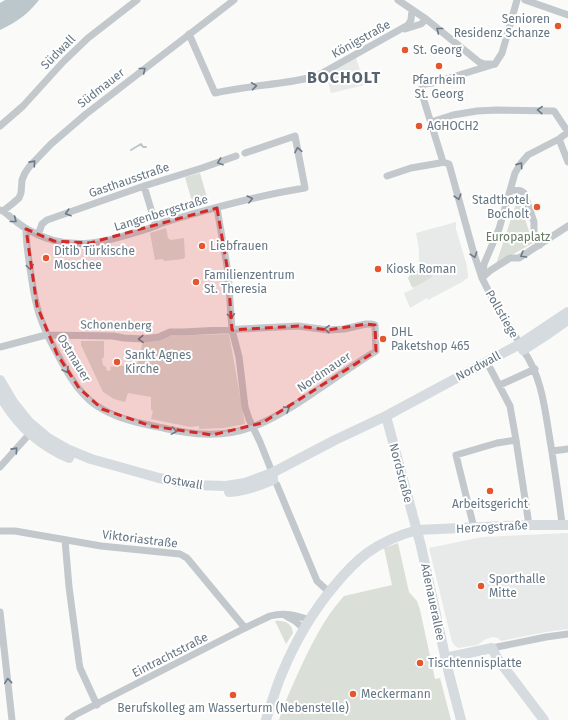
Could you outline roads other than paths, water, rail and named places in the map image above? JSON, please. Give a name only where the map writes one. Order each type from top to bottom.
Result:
[{"type":"main road","name":"Nordwall","points":[[386,418],[490,368],[522,347],[568,312]]},
{"type":"main road","name":"Nordwall","points":[[386,418],[548,334],[568,320]]},
{"type":"main road","name":"Ostwall","points":[[0,380],[13,402],[29,422],[32,431]]},
{"type":"main road","name":"Ostwall","points":[[0,395],[15,418],[32,431],[48,448],[66,457],[115,473],[176,488],[207,493],[242,491],[275,479],[335,440],[386,418]]},
{"type":"main road","name":"Nordstraße","points":[[386,418],[417,530]]},
{"type":"main road","name":"Herzogstraße","points":[[266,720],[282,672],[309,620],[329,592],[352,566],[367,553],[388,540],[417,530],[565,524]]},
{"type":"main road","name":"Adenauerallee","points":[[417,530],[445,658],[461,720]]},
{"type":"main road","points":[[445,658],[492,648],[497,658],[539,718]]},
{"type":"street","name":"Südwall","points":[[0,126],[23,106],[63,62],[88,38],[137,0]]},
{"type":"street","name":"Südmauer","points":[[2,210],[19,198],[22,180],[25,173],[51,144],[86,114],[234,0]]},
{"type":"street","points":[[398,0],[426,19],[480,62],[489,64],[495,64],[502,53],[517,0]]},
{"type":"street","points":[[525,0],[568,15]]},
{"type":"street","name":"Königstraße","points":[[189,34],[215,93],[317,76],[408,25],[411,20],[412,10]]},
{"type":"street","points":[[400,30],[421,24],[426,19]]},
{"type":"street","name":"Pollstiege","points":[[495,64],[433,83],[424,84],[422,87],[422,94],[446,163],[482,278],[491,296],[530,360],[540,385],[565,524]]},
{"type":"street","points":[[431,122],[453,115],[477,111],[554,111],[568,132],[559,139],[528,155],[515,173],[499,229],[484,264],[482,278]]},
{"type":"street","name":"Langenbergstraße","points":[[2,210],[26,229],[38,235],[54,241],[78,244],[109,240],[156,226],[170,220],[254,198],[305,188],[295,136],[245,153]]},
{"type":"street","points":[[559,139],[568,162]]},
{"type":"street","name":"Gasthausstraße","points":[[38,235],[42,224],[47,220],[236,156]]},
{"type":"street","points":[[387,176],[411,168],[446,163]]},
{"type":"street","points":[[144,186],[156,226]]},
{"type":"street","points":[[511,189],[524,193],[534,222],[534,234],[540,245]]},
{"type":"street","points":[[217,208],[228,272],[232,330],[238,357],[246,412],[317,581],[329,592]]},
{"type":"street","points":[[482,278],[500,264],[510,258],[519,258],[568,226]]},
{"type":"street","name":"Ostmauer","points":[[26,229],[26,241],[34,294],[40,316],[47,335],[69,375],[86,398],[102,409],[113,414],[169,430],[201,435],[212,435],[232,433],[253,427]]},
{"type":"street","name":"Schonenberg","points":[[0,347],[47,335],[113,336],[143,339],[159,337],[170,332],[298,326],[328,330],[366,324]]},
{"type":"street","name":"Nordmauer","points":[[253,427],[297,404],[376,351],[375,326],[366,324]]},
{"type":"street","points":[[490,368],[510,406],[529,525]]},
{"type":"street","points":[[500,386],[535,370]]},
{"type":"street","points":[[0,467],[32,431]]},
{"type":"street","points":[[474,528],[456,455],[497,443],[516,440]]},
{"type":"street","points":[[552,451],[568,448]]},
{"type":"street","name":"Viktoriastraße","points":[[0,531],[15,531],[101,546],[180,554],[187,558],[245,628]]},
{"type":"street","points":[[65,540],[69,586],[80,668],[97,705]]},
{"type":"street","points":[[0,612],[12,720]]},
{"type":"street","points":[[284,614],[304,629]]},
{"type":"street","name":"Eintrachtstraße","points":[[68,720],[75,715],[270,616],[284,614],[298,616],[309,620]]},
{"type":"street","points":[[492,648],[568,634]]},
{"type":"waterway","points":[[131,150],[141,144],[143,147],[146,147]]},
{"type":"place","name":"Senioren Residenz Schanze","points":[[558,26]]},
{"type":"place","name":"St. Georg","points":[[405,50]]},
{"type":"place","name":"Pfarrheim St. Georg","points":[[439,66]]},
{"type":"place","name":"AGHOCH2","points":[[419,126]]},
{"type":"place","name":"Stadthotel Bocholt","points":[[537,207]]},
{"type":"place","name":"Liebfrauen","points":[[202,246]]},
{"type":"place","name":"Ditib Türkische Moschee","points":[[46,258]]},
{"type":"place","name":"Kiosk Roman","points":[[378,269]]},
{"type":"place","name":"Familienzentrum St. Theresia","points":[[196,282]]},
{"type":"place","name":"DHL Paketshop 465","points":[[383,339]]},
{"type":"place","name":"Sankt Agnes Kirche","points":[[117,362]]},
{"type":"place","name":"Arbeitsgericht","points":[[490,491]]},
{"type":"place","name":"Sporthalle Mitte","points":[[481,586]]},
{"type":"place","name":"Tischtennisplatte","points":[[420,663]]},
{"type":"place","name":"Meckermann","points":[[353,694]]},
{"type":"place","name":"Berufskolleg am Wasserturm (Nebenstelle)","points":[[233,695]]},
{"type":"district","name":"BOCHOLT","points":[[344,77]]},
{"type":"park label","name":"Europaplatz","points":[[518,237]]}]
